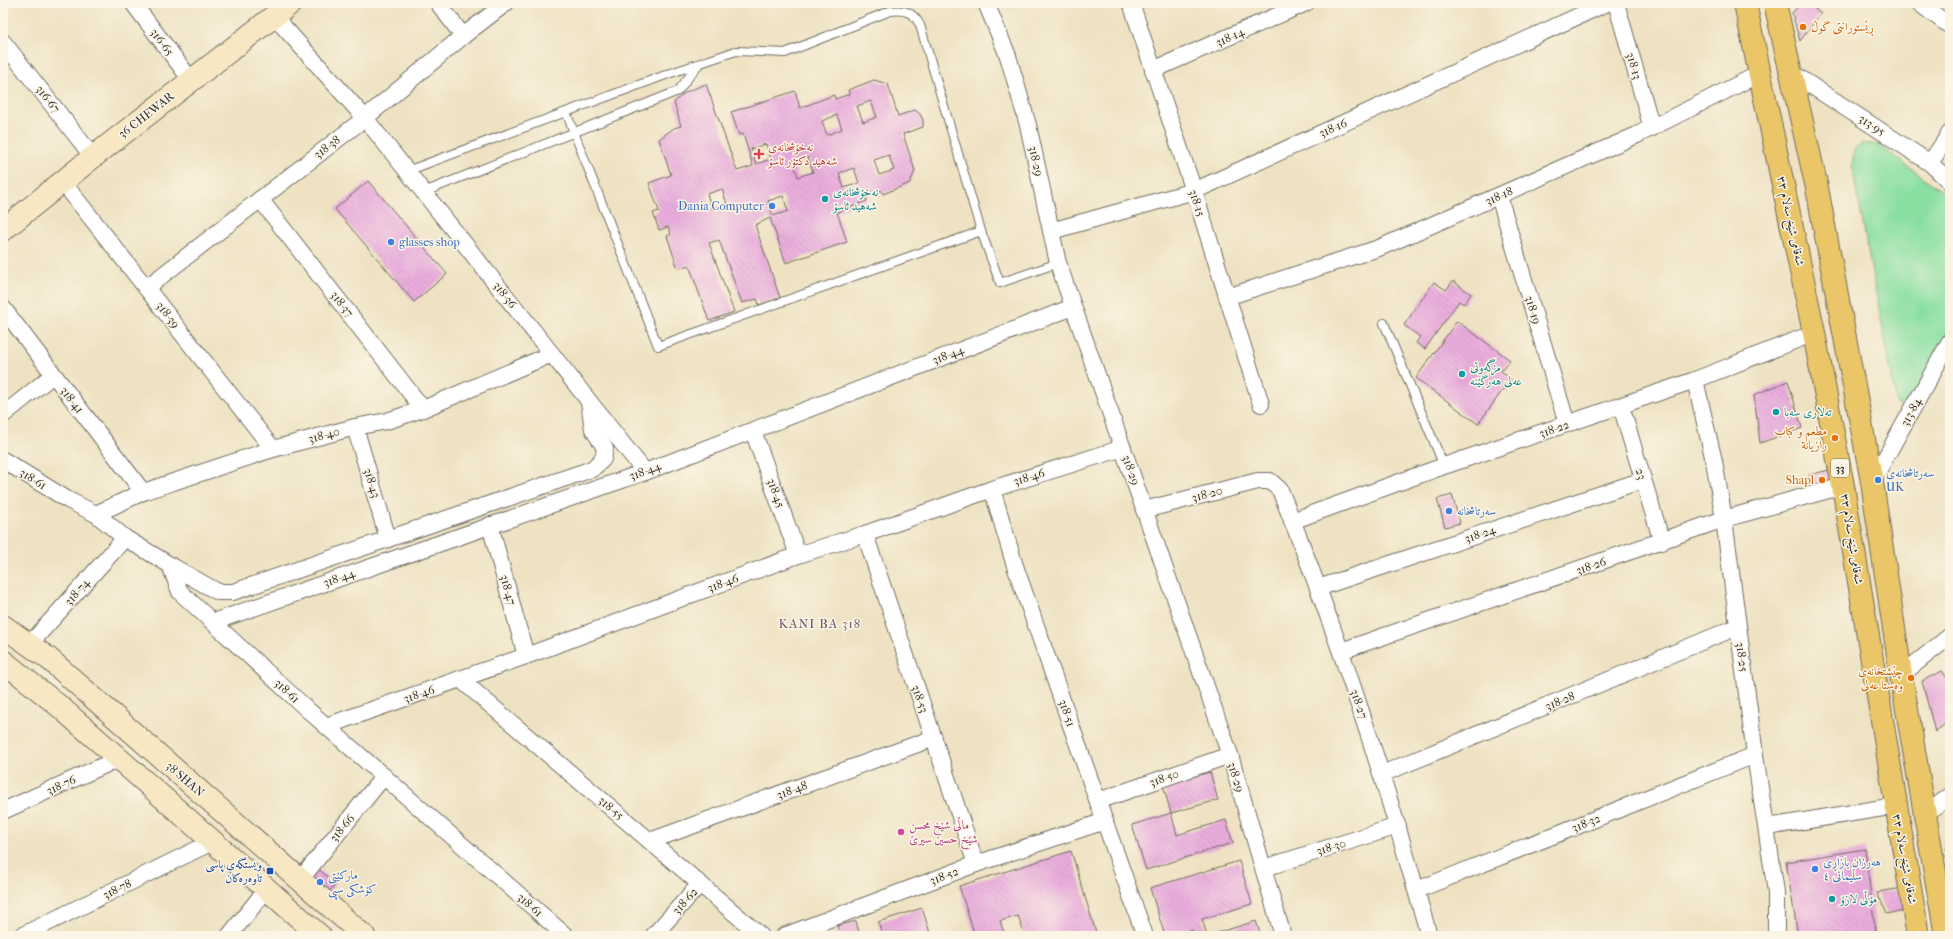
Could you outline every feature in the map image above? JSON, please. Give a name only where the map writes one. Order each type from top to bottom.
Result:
[{"type":"main road","name":"شەقامی شێخ سەلام ٣٣","points":[[1745,3],[1761,73],[1814,333],[1843,486],[1895,806],[1918,936]]},
{"type":"main road","points":[[1775,3],[1817,188],[1872,482],[1901,675],[1946,936]]},
{"type":"street","name":"316-65","points":[[133,3],[191,80]]},
{"type":"street","name":"36 CHEWAR","points":[[3,230],[92,157],[291,3]]},
{"type":"street","points":[[438,3],[463,36]]},
{"type":"street","name":"318-38","points":[[146,288],[365,118],[463,36],[506,3]]},
{"type":"street","name":"318-29","points":[[986,3],[1008,56],[1028,125],[1058,263],[1230,755],[1283,936]]},
{"type":"street","name":"318-15","points":[[1131,3],[1194,191],[1261,404]]},
{"type":"street","name":"318-14","points":[[1153,70],[1306,3]]},
{"type":"street","name":"318-16","points":[[1050,231],[1194,191],[1607,3]]},
{"type":"street","name":"318-13","points":[[1616,3],[1652,128]]},
{"type":"street","points":[[1921,4],[1950,26]]},
{"type":"street","name":"318-36","points":[[274,16],[365,118],[645,472]]},
{"type":"street","name":"316-67","points":[[6,52],[92,157]]},
{"type":"street","name":"318-18","points":[[1228,297],[1379,248],[1652,128],[1761,73]]},
{"type":"street","name":"313-95","points":[[1792,73],[1930,163],[1950,182]]},
{"type":"street","points":[[1930,163],[1950,133]]},
{"type":"street","name":"318-39","points":[[62,181],[273,449]]},
{"type":"street","name":"318-19","points":[[1499,196],[1567,424]]},
{"type":"street","name":"318-37","points":[[260,199],[423,409]]},
{"type":"street","name":"318-44","points":[[213,622],[645,472],[1073,307]]},
{"type":"street","name":"318-41","points":[[3,308],[143,492]]},
{"type":"street","name":"318-22","points":[[1292,521],[1444,466],[1695,380],[1814,333]]},
{"type":"street","name":"313-84","points":[[1872,482],[1950,341]]},
{"type":"street","name":"318-40","points":[[96,514],[143,492],[273,449],[355,427],[387,421],[423,409],[552,354]]},
{"type":"street","points":[[3,415],[53,375]]},
{"type":"street","name":"318-25","points":[[1695,380],[1714,461],[1724,519],[1737,627],[1776,892],[1776,936]]},
{"type":"street","points":[[170,565],[218,592],[233,592],[592,469],[603,459],[605,448],[593,429],[588,401]]},
{"type":"street","name":"23","points":[[1621,406],[1662,542]]},
{"type":"street","name":"318-43","points":[[355,427],[388,538]]},
{"type":"street","name":"318-45","points":[[753,431],[798,555]]},
{"type":"street","name":"318-46","points":[[326,726],[526,656],[798,555],[865,534],[992,489],[1123,448]]},
{"type":"street","name":"318-61","points":[[3,460],[68,500],[96,514],[125,538],[170,565],[180,592],[326,726],[566,936]]},
{"type":"street","name":"318-20","points":[[1144,510],[1258,480],[1270,481]]},
{"type":"street","name":"318-24","points":[[1318,588],[1643,480]]},
{"type":"street","name":"318-27","points":[[1270,481],[1280,490],[1341,651],[1382,774],[1417,890],[1429,936]]},
{"type":"street","name":"318-26","points":[[1341,651],[1662,542],[1724,519],[1843,486]]},
{"type":"street","name":"318-51","points":[[992,489],[1015,566],[1145,936]]},
{"type":"street","name":"318-47","points":[[490,525],[526,656]]},
{"type":"street","name":"318-53","points":[[865,534],[976,864]]},
{"type":"street","name":"318-74","points":[[30,645],[125,538]]},
{"type":"street","name":"38 SHAN","points":[[3,626],[48,658],[364,936]]},
{"type":"street","name":"318-28","points":[[1382,774],[1737,627]]},
{"type":"street","points":[[1901,675],[1950,636]]},
{"type":"street","points":[[6,667],[118,759],[320,936]]},
{"type":"street","name":"318-55","points":[[460,679],[761,936]]},
{"type":"street","name":"318-48","points":[[650,841],[934,738]]},
{"type":"street","name":"318-50","points":[[1098,801],[1230,755]]},
{"type":"street","name":"318-32","points":[[1417,890],[1755,755]]},
{"type":"street","name":"318-76","points":[[3,811],[118,759]]},
{"type":"street","name":"318-66","points":[[300,880],[384,776]]},
{"type":"street","points":[[1925,814],[1950,796]]},
{"type":"street","points":[[1767,827],[1895,806]]},
{"type":"street","name":"318-52","points":[[784,936],[976,864],[1105,822]]},
{"type":"street","name":"318-30","points":[[1264,868],[1398,826]]},
{"type":"street","name":"318-78","points":[[22,936],[212,842]]},
{"type":"street","points":[[229,936],[266,890],[300,880]]},
{"type":"street","name":"318-62","points":[[653,936],[700,884]]},
{"type":"lane","points":[[407,171],[736,51],[785,53],[890,11],[903,10],[916,18],[920,25],[981,231],[1000,284],[1058,263]]},
{"type":"lane","points":[[424,192],[678,91],[699,64]]},
{"type":"lane","points":[[566,112],[658,346],[981,231]]},
{"type":"lane","points":[[1384,323],[1444,466]]},
{"type":"green space","points":[[1863,143],[1879,145],[1950,197],[1950,331],[1908,408],[1897,405],[1852,166],[1854,150]]},
{"type":"building","name":"ڕێستورانتی گوڵ","points":[[1801,3],[1806,3],[1821,13],[1800,41],[1792,13]]},
{"type":"building","name":"نەخۆشخانەی شەهید ئاسۆ","points":[[874,80],[888,84],[898,116],[915,110],[920,114],[923,120],[923,127],[903,134],[915,171],[910,183],[883,194],[881,190],[866,196],[867,201],[837,212],[847,242],[786,263],[770,218],[755,225],[780,298],[759,305],[757,299],[742,303],[719,240],[709,243],[734,312],[709,321],[689,265],[678,269],[667,236],[671,234],[668,227],[659,230],[653,213],[659,211],[649,183],[671,175],[659,139],[674,128],[681,126],[674,102],[686,92],[706,84],[737,171],[753,166],[743,134],[739,135],[731,112],[795,91],[800,108],[834,95],[835,99],[850,94],[848,90]],"holes":[[[871,101],[877,117],[863,122],[857,106]],[[837,115],[842,129],[827,135],[822,121]],[[766,144],[771,159],[756,164],[751,149]],[[889,155],[894,170],[879,175],[874,160]],[[808,157],[813,172],[798,177],[793,162]],[[854,168],[859,183],[844,188],[839,173]],[[722,189],[727,204],[712,209],[707,194]],[[783,196],[788,211],[773,216],[768,201]]]},
{"type":"building","name":"glasses shop","points":[[368,181],[447,274],[414,302],[335,209]]},
{"type":"building","points":[[1453,281],[1471,294],[1464,304],[1459,301],[1425,349],[1416,343],[1420,337],[1404,325],[1434,282],[1446,290]]},
{"type":"building","name":"مزگەوتی عەلی هەرگێنە","points":[[1457,321],[1510,360],[1501,371],[1511,379],[1478,424],[1416,378]]},
{"type":"building","name":"تەلاری سەبا","points":[[1788,381],[1802,428],[1760,443],[1754,395]]},
{"type":"building","name":"Shapl","points":[[1833,469],[1834,485],[1812,488],[1809,475]]},
{"type":"building","name":"سەرتاشخانە","points":[[1452,495],[1460,523],[1445,527],[1437,499]]},
{"type":"building","points":[[1942,671],[1950,682],[1950,720],[1935,732],[1922,681]]},
{"type":"building","points":[[1210,772],[1218,800],[1171,813],[1163,785]]},
{"type":"building","points":[[1171,813],[1177,835],[1226,820],[1233,843],[1146,870],[1132,825]]},
{"type":"building","points":[[1950,840],[1950,863],[1946,849]]},
{"type":"building","name":"مۆڵی لازۆ","points":[[1865,849],[1876,936],[1798,936],[1786,862]]},
{"type":"building","points":[[1071,851],[1097,936],[1025,936],[1018,916],[1000,921],[1005,936],[975,936],[959,886]]},
{"type":"building","points":[[1239,861],[1252,904],[1202,919],[1207,936],[1194,936],[1192,930],[1172,936],[1165,936],[1150,888]]},
{"type":"building","name":"مارکێتی کۆشکی سپی","points":[[316,867],[336,884],[324,897],[304,880]]},
{"type":"building","points":[[1904,888],[1907,909],[1887,914],[1877,892]]},
{"type":"building","points":[[922,908],[931,936],[883,936],[878,922]]},
{"type":"building","points":[[856,921],[860,936],[840,936],[837,926]]},
{"type":"building","points":[[1256,921],[1261,936],[1207,936]]},
{"type":"place","name":"ڕێستورانتی گوڵ","points":[[1803,27]]},
{"type":"place","name":"نەخۆشخانەی شەهید دکتۆر ئاسۆ","points":[[759,154]]},
{"type":"place","name":"نەخۆشخانەی شەهید ئاسۆ","points":[[825,199]]},
{"type":"place","name":"Dania Computer","points":[[772,206]]},
{"type":"place","name":"glasses shop","points":[[391,242]]},
{"type":"place","name":"مزگەوتی عەلی هەرگێنە","points":[[1462,374]]},
{"type":"place","name":"تەلاری سەبا","points":[[1776,412]]},
{"type":"place","name":"مطعم و كباب رازيانة","points":[[1835,438]]},
{"type":"place","name":"Shapl","points":[[1822,480]]},
{"type":"place","name":"سەرتاشخانەی UK","points":[[1878,480]]},
{"type":"place","name":"سەرتاشخانە","points":[[1449,511]]},
{"type":"place","name":"چێشتخانەی وەستا عەلی","points":[[1911,678]]},
{"type":"place","name":"ماڵی شێخ محسن شێخ حسین سیرێ","points":[[901,832]]},
{"type":"place","name":"هەرزان بازاڕی سڵیمانی ٤","points":[[1815,869]]},
{"type":"place","name":"ویستگەی پاسی تاوەرەکان","points":[[270,871]]},
{"type":"place","name":"مارکێتی کۆشکی سپی","points":[[320,882]]},
{"type":"place","name":"مۆڵی لازۆ","points":[[1832,899]]},
{"type":"district","name":"KANI BA 318","points":[[820,623]]}]
